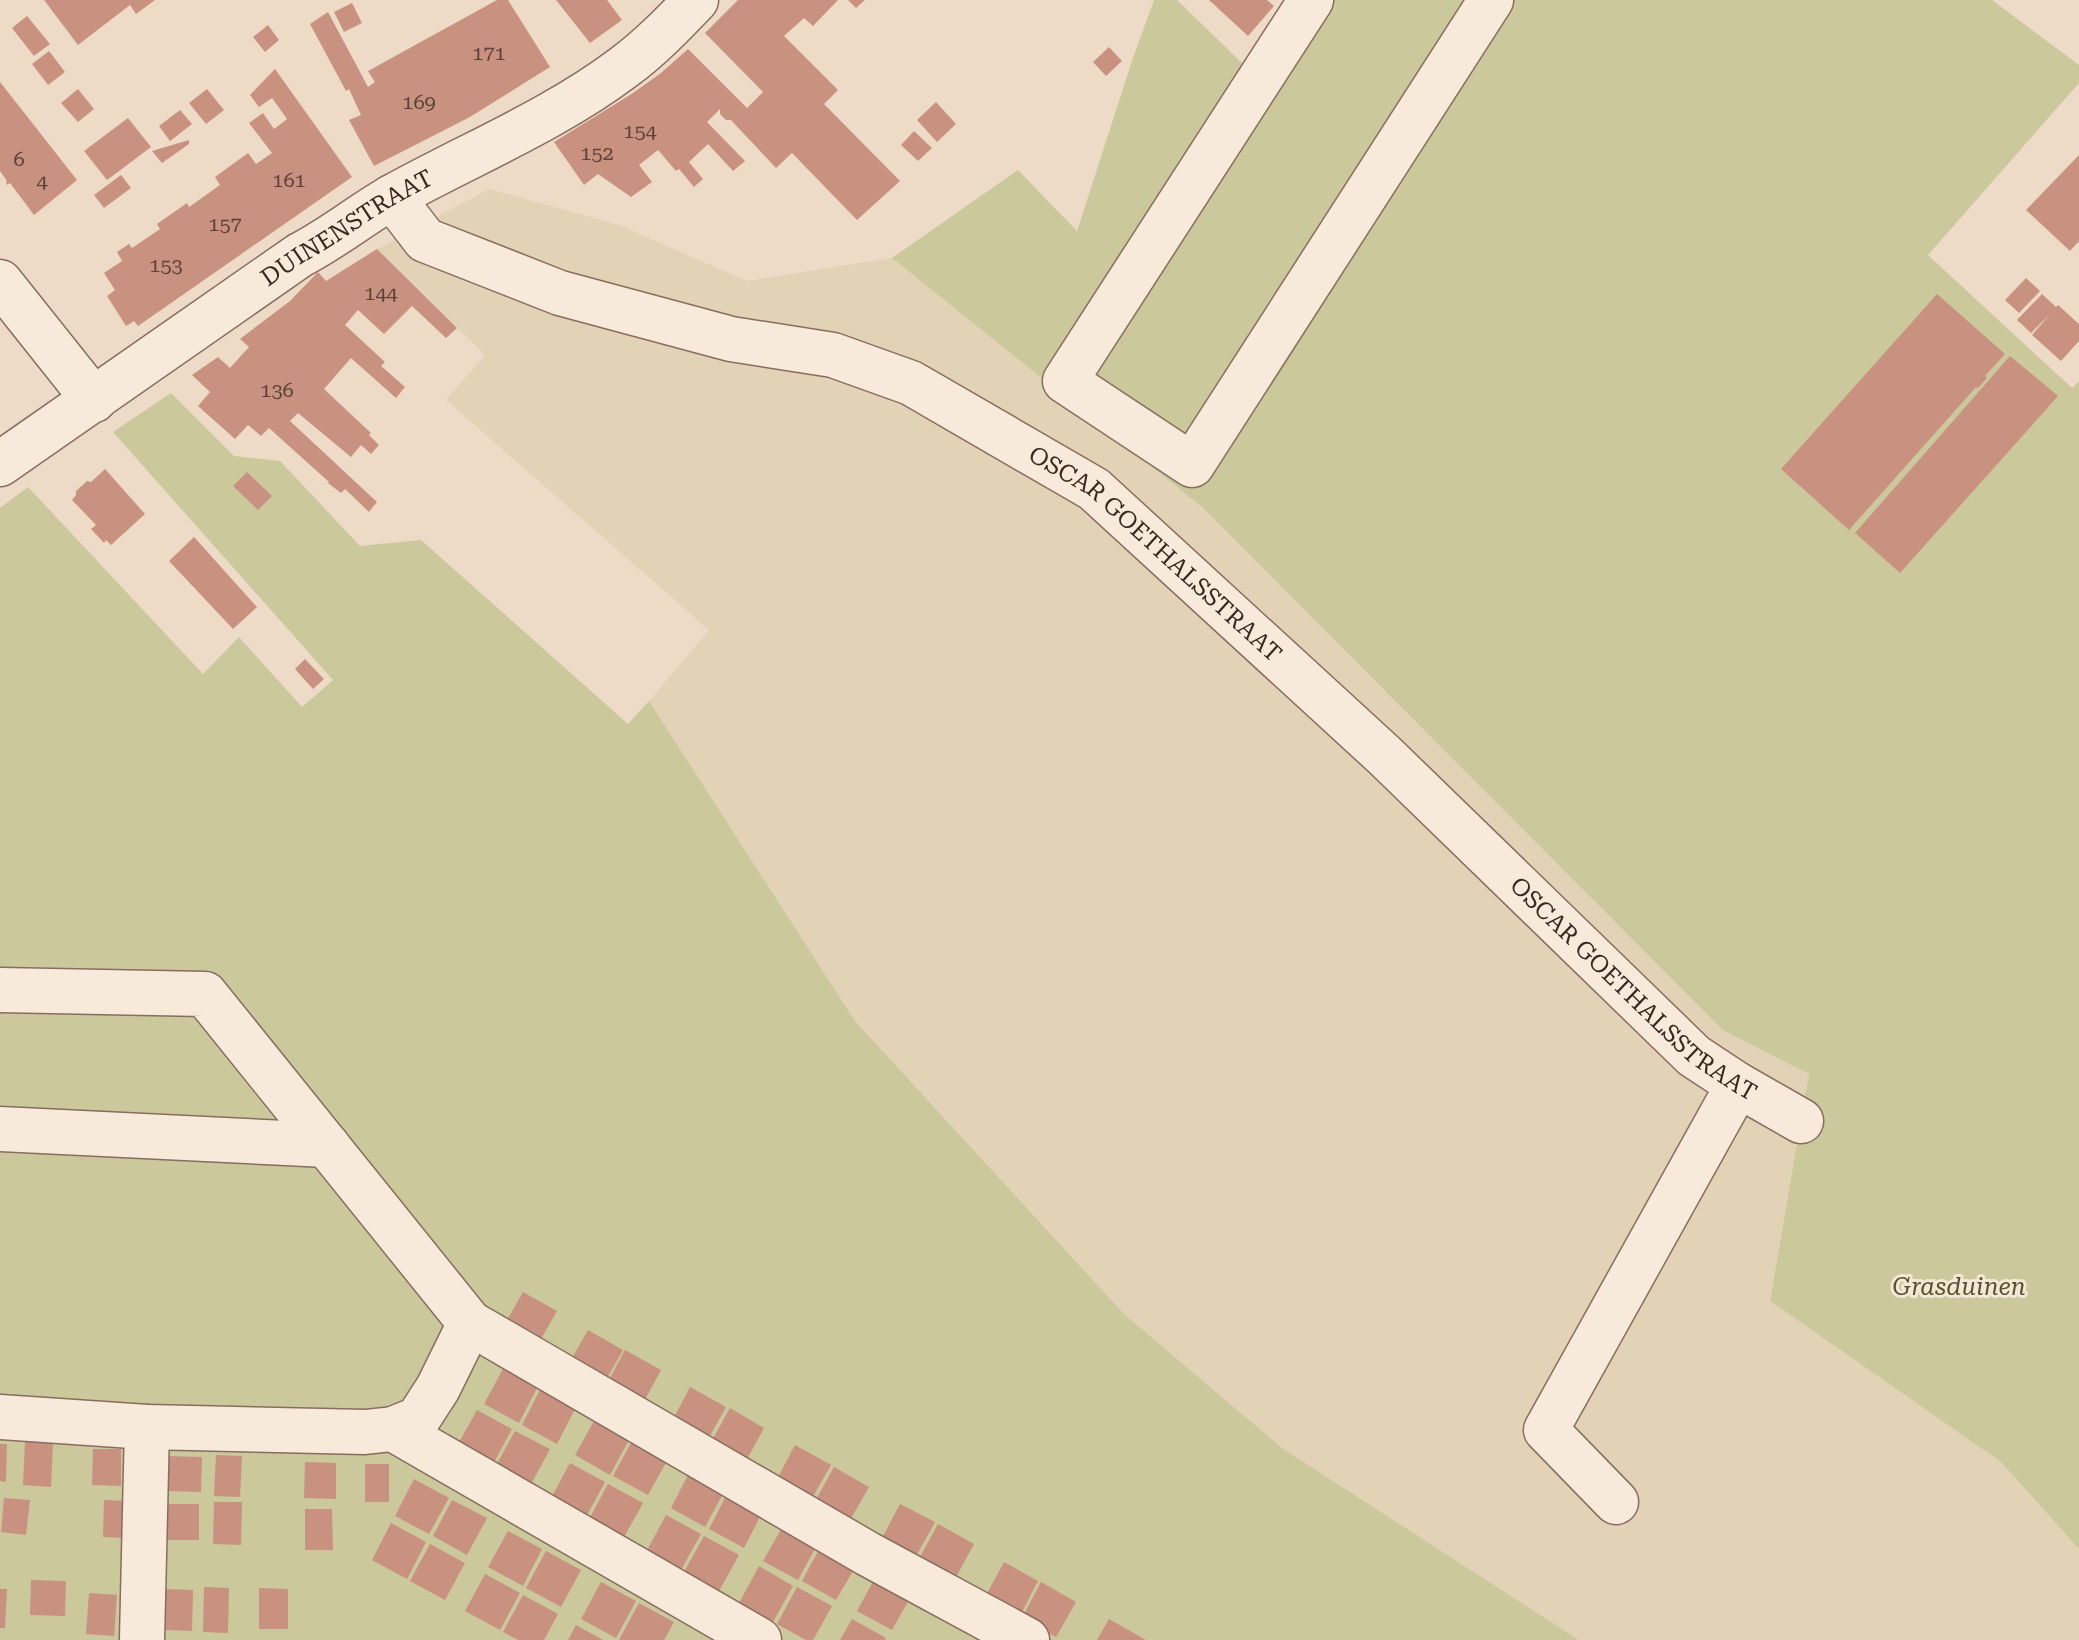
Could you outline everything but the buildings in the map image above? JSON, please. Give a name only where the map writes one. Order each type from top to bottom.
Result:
[{"type":"street","name":"DUINENSTRAAT","points":[[0,464],[300,255],[392,197],[522,129],[625,67],[696,0]]},
{"type":"street","points":[[1311,0],[1065,381],[1192,465],[1476,5]]},
{"type":"street","name":"OSCAR GOETHALSSTRAAT","points":[[392,197],[425,240],[560,293],[731,339],[833,355],[911,383],[1094,489],[1384,755],[1694,1056],[1801,1121]]},
{"type":"street","points":[[0,282],[94,400]]},
{"type":"street","points":[[0,990],[205,994],[470,1323],[868,1554],[1027,1640]]},
{"type":"street","points":[[1616,1502],[1546,1430],[1738,1085]]},
{"type":"street","points":[[0,1129],[327,1145]]},
{"type":"street","points":[[0,1417],[147,1427],[365,1432],[393,1429],[418,1419],[438,1388],[470,1323]]},
{"type":"street","points":[[142,1640],[147,1427]]},
{"type":"street","points":[[393,1429],[759,1640]]},
{"type":"shaded area","points":[[489,189],[619,225],[747,281],[892,258],[1202,507],[1723,1029],[1809,1074],[1770,1301],[2001,1462],[2079,1549],[2079,1640],[1579,1640],[1282,1448],[1124,1314],[855,1021],[649,701],[709,630],[446,400],[485,355],[377,249]]},
{"type":"green space","name":"Grasduinen","points":[[1154,0],[1177,0],[1243,64],[1297,0],[1992,0],[2079,65],[2079,83],[1928,255],[2072,388],[2079,381],[2079,1549],[2001,1462],[1770,1301],[1809,1074],[1723,1030],[1202,507],[892,258],[1018,170],[1077,231]]},
{"type":"green space","points":[[171,393],[234,456],[280,461],[360,546],[421,540],[628,724],[649,701],[855,1021],[1124,1314],[1282,1448],[1579,1640],[0,1640],[0,508],[28,487],[203,674],[239,637],[302,707],[333,680],[113,432]]}]
